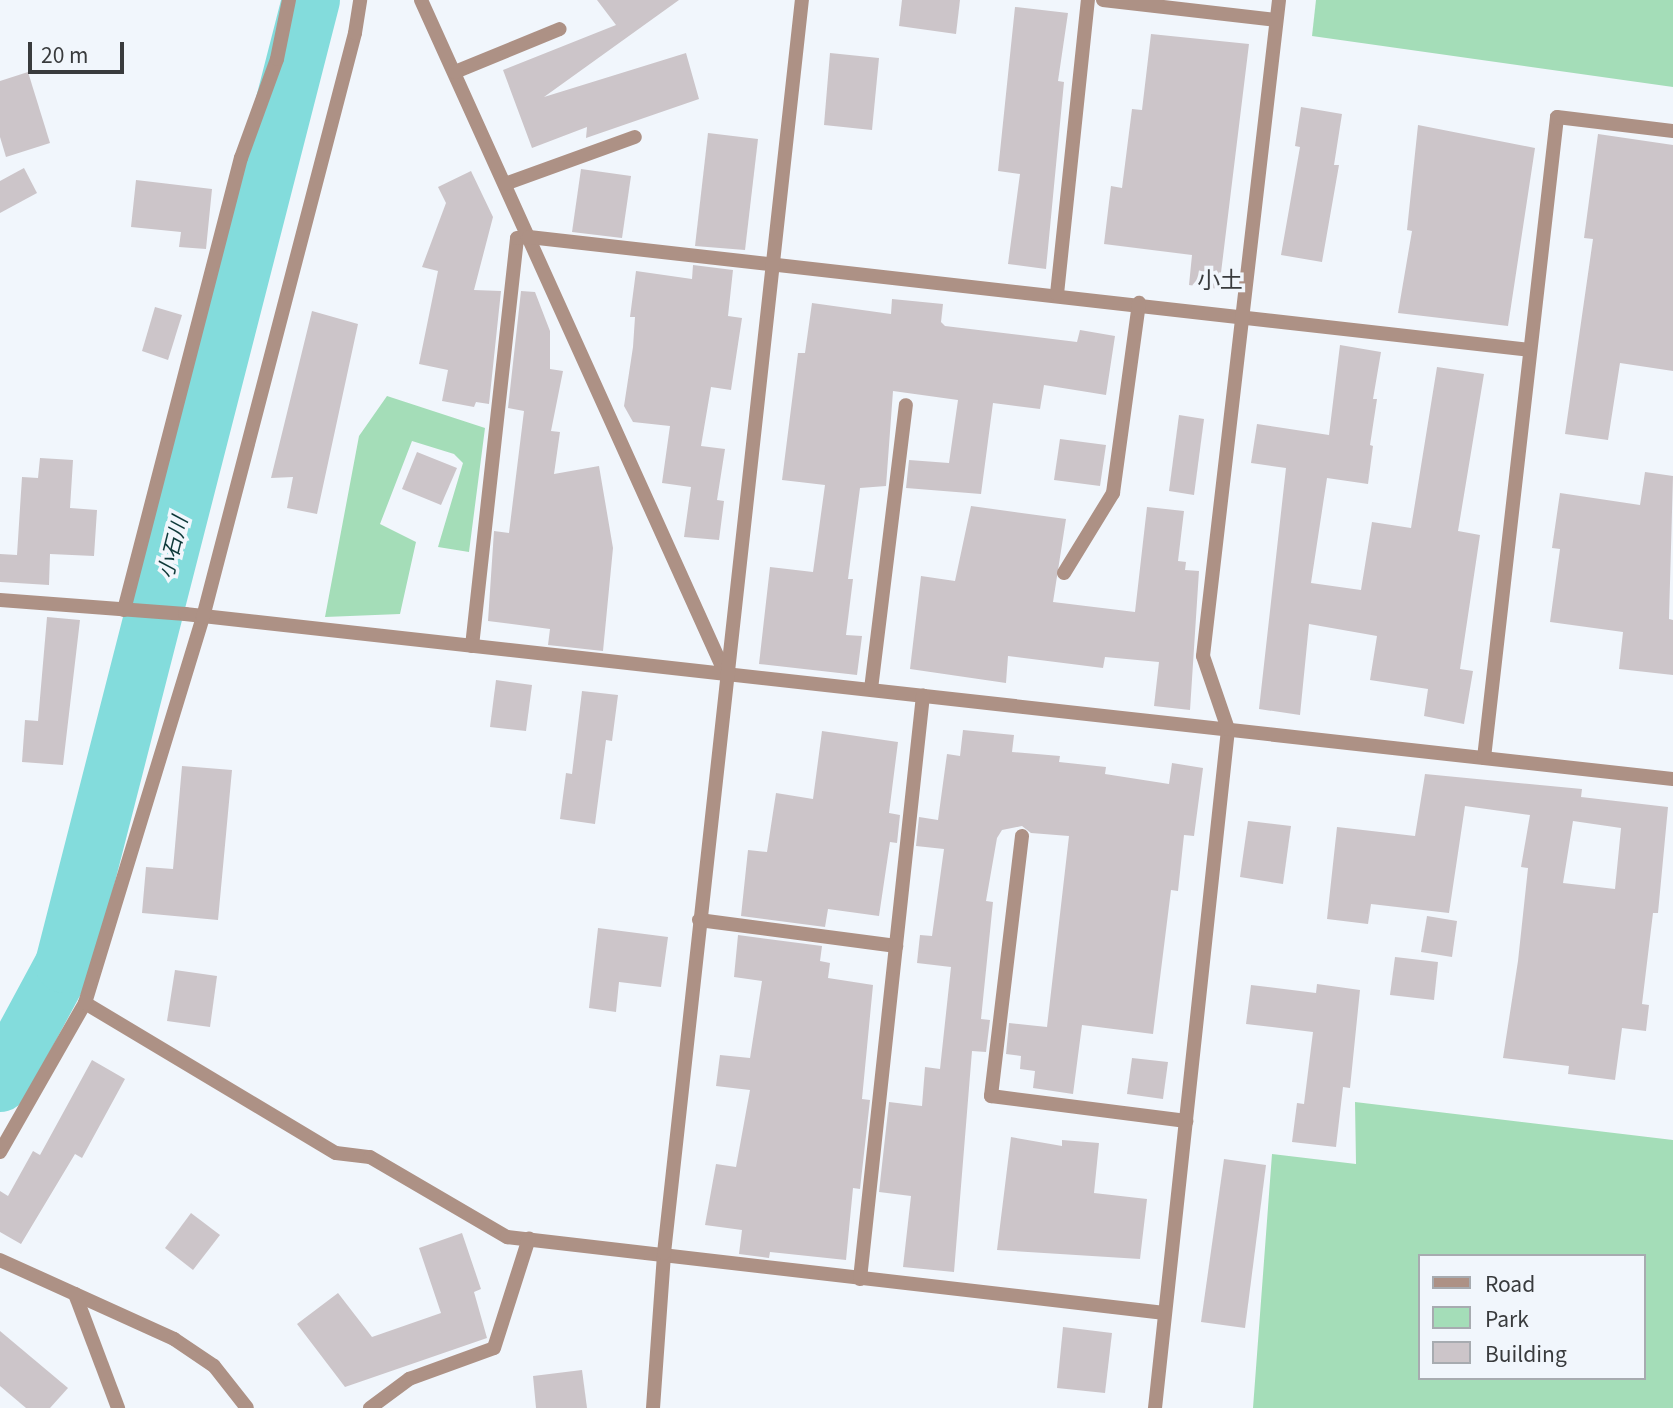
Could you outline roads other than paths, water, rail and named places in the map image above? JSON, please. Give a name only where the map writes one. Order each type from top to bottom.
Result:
[{"type":"street","points":[[124,610],[241,158],[277,59],[289,0]]},
{"type":"street","points":[[0,1152],[85,1003],[203,617],[355,33],[360,0]]},
{"type":"street","points":[[421,0],[725,673]]},
{"type":"street","points":[[653,1408],[664,1253],[725,673],[802,0]]},
{"type":"street","points":[[1057,294],[1088,0]]},
{"type":"street","points":[[1103,0],[1276,20]]},
{"type":"street","points":[[1155,1408],[1228,729],[1203,656],[1279,0]]},
{"type":"street","points":[[455,72],[560,29]]},
{"type":"street","points":[[1484,758],[1557,117],[1673,131]]},
{"type":"street","points":[[505,184],[635,137]]},
{"type":"street","points":[[472,646],[517,238],[772,261],[1530,350]]},
{"type":"street","points":[[1064,573],[1113,493],[1139,303]]},
{"type":"street","points":[[871,690],[906,405]]},
{"type":"street","points":[[0,600],[186,614],[1673,779]]},
{"type":"street","points":[[860,1279],[923,695]]},
{"type":"street","points":[[1022,836],[991,1096],[1186,1121]]},
{"type":"street","points":[[699,920],[896,946]]},
{"type":"street","points":[[85,1003],[336,1153],[370,1157],[507,1237],[1165,1312]]},
{"type":"street","points":[[370,1408],[409,1379],[494,1348],[529,1238]]},
{"type":"street","points":[[0,1260],[174,1339],[214,1366],[247,1408]]},
{"type":"street","points":[[75,1294],[118,1408]]},
{"type":"waterway","name":"小石川","points":[[0,1083],[64,964],[311,0]]},
{"type":"district","name":"小土","points":[[1220,278]]}]
